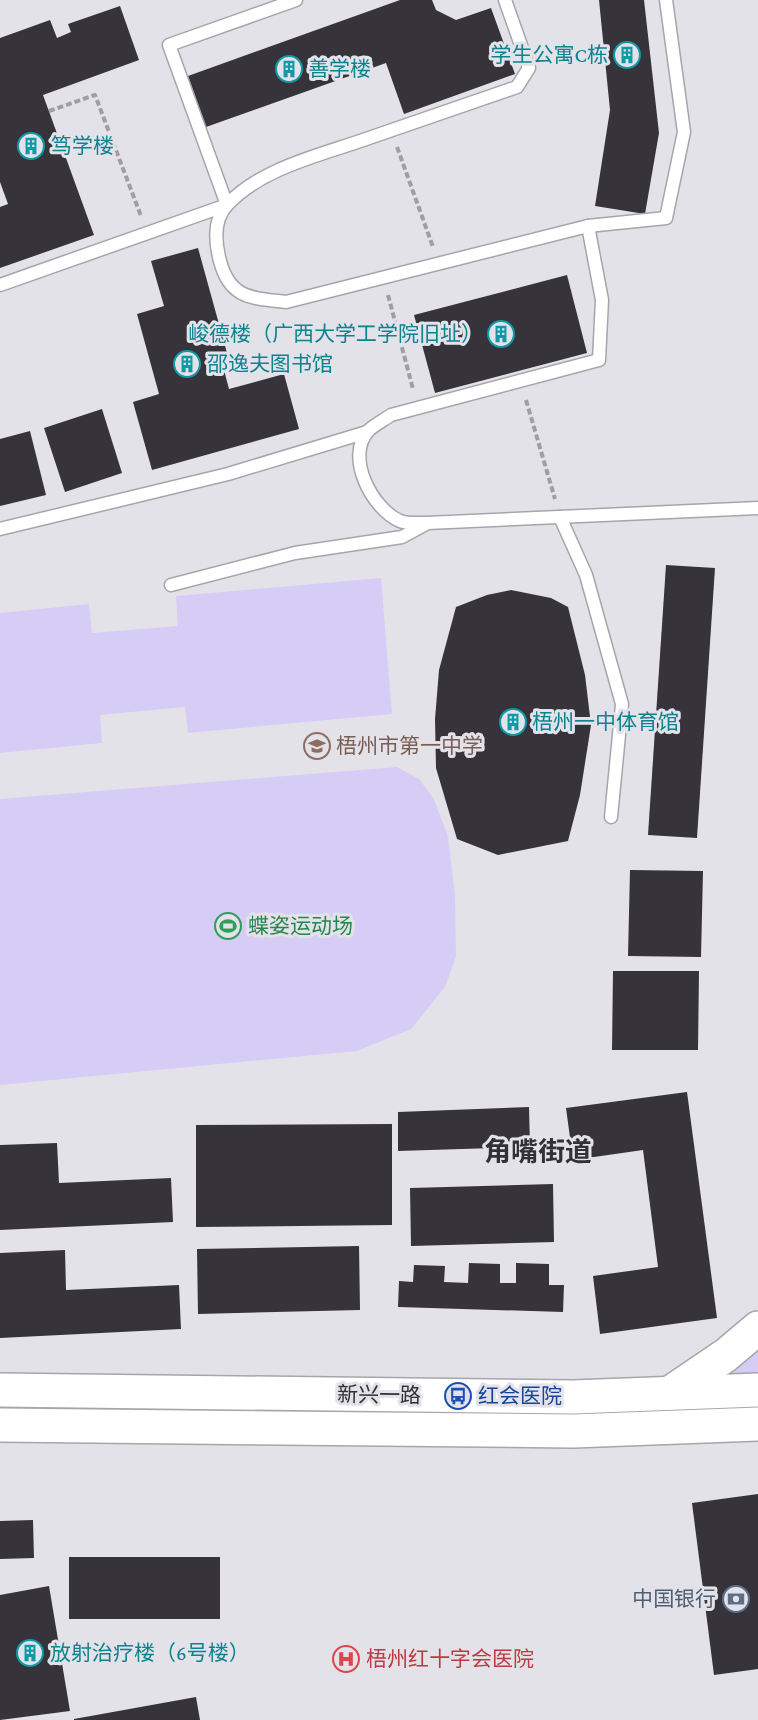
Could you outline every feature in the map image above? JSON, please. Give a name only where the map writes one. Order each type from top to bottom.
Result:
[{"type":"main road","points":[[670,1393],[734,1350],[758,1328]]},
{"type":"main road","name":"新兴一路","points":[[0,1390],[573,1397],[758,1390]]},
{"type":"main road","name":"新兴一路","points":[[0,1425],[573,1431],[758,1424]]},
{"type":"lane","points":[[296,0],[169,45],[227,205],[217,224],[216,247],[225,277],[246,297],[286,302],[588,225],[666,218],[684,132],[666,0]]},
{"type":"lane","points":[[0,285],[227,205],[271,172],[517,87],[530,68],[505,0]]},
{"type":"lane","points":[[0,529],[228,474],[367,432],[391,415],[599,360],[602,300],[588,225]]},
{"type":"lane","points":[[367,432],[361,447],[362,478],[378,505],[400,521],[428,523],[758,508]]},
{"type":"lane","points":[[560,517],[586,575],[622,704],[611,817]]},
{"type":"lane","points":[[171,585],[295,553],[402,537],[428,523]]},
{"type":"path","points":[[49,111],[95,95],[147,233]]},
{"type":"path","points":[[391,130],[439,262]]},
{"type":"path","points":[[383,276],[418,407]]},
{"type":"path","points":[[520,380],[560,517]]},
{"type":"shaded area","points":[[381,578],[392,714],[188,733],[185,707],[100,715],[102,743],[0,753],[0,613],[89,604],[92,633],[178,626],[176,596]]},
{"type":"shaded area","name":"蝶姿运动场","points":[[397,767],[419,779],[434,799],[448,837],[455,895],[456,957],[445,987],[411,1029],[357,1051],[0,1085],[0,799]]},
{"type":"shaded area","points":[[758,1344],[758,1379],[726,1379],[724,1371]]},
{"type":"building","name":"善学楼","points":[[400,0],[432,0],[436,10],[456,20],[491,8],[515,74],[404,114],[386,63],[206,127],[188,76]]},
{"type":"building","name":"学生公寓C栋","points":[[599,0],[644,0],[659,133],[645,214],[595,206],[610,110]]},
{"type":"building","name":"笃学楼","points":[[120,6],[139,60],[43,95],[94,235],[0,268],[0,207],[8,204],[0,182],[0,38],[50,20],[57,38],[71,32],[68,24]]},
{"type":"building","name":"邵逸夫图书馆","points":[[198,248],[227,353],[220,355],[229,389],[284,374],[299,429],[152,470],[133,402],[159,394],[137,314],[164,306],[151,261]]},
{"type":"building","name":"峻德楼（广西大学工学院旧址）","points":[[567,275],[587,353],[435,393],[414,315]]},
{"type":"building","points":[[102,409],[122,473],[65,492],[44,428]]},
{"type":"building","points":[[30,431],[46,495],[0,506],[0,439]]},
{"type":"building","points":[[666,565],[715,568],[697,838],[648,835]]},
{"type":"building","name":"梧州一中体育馆","points":[[511,590],[551,598],[568,607],[585,675],[591,725],[580,795],[568,841],[498,855],[457,839],[436,768],[435,719],[439,670],[456,607],[487,595]]},
{"type":"building","points":[[630,870],[703,871],[701,957],[628,956]]},
{"type":"building","points":[[613,971],[699,971],[698,1050],[612,1050]]},
{"type":"building","points":[[687,1092],[717,1318],[600,1334],[593,1276],[658,1267],[643,1150],[573,1160],[566,1108]]},
{"type":"building","points":[[529,1107],[530,1147],[398,1151],[398,1112]]},
{"type":"building","points":[[392,1124],[392,1225],[196,1227],[196,1125]]},
{"type":"building","points":[[57,1143],[59,1183],[171,1178],[173,1222],[0,1230],[0,1145]]},
{"type":"building","points":[[553,1184],[554,1242],[411,1246],[410,1188]]},
{"type":"building","points":[[359,1246],[360,1310],[198,1314],[197,1249]]},
{"type":"building","points":[[65,1250],[66,1290],[179,1285],[181,1329],[0,1338],[0,1253]]},
{"type":"building","points":[[469,1263],[500,1264],[500,1283],[516,1283],[516,1263],[549,1264],[549,1285],[564,1285],[563,1312],[398,1307],[399,1281],[413,1282],[414,1265],[445,1266],[444,1282],[468,1283]]},
{"type":"building","points":[[758,1494],[758,1669],[714,1675],[692,1503]]},
{"type":"building","points":[[33,1520],[34,1558],[0,1559],[0,1521]]},
{"type":"building","points":[[69,1557],[220,1557],[220,1619],[69,1619]]},
{"type":"building","name":"放射治疗楼（6号楼）","points":[[49,1586],[70,1711],[0,1720],[0,1595]]},
{"type":"building","points":[[196,1697],[200,1720],[74,1720],[74,1719]]},
{"type":"place","name":"学生公寓C栋","points":[[627,55]]},
{"type":"place","name":"善学楼","points":[[289,69]]},
{"type":"place","name":"笃学楼","points":[[31,146]]},
{"type":"place","name":"峻德楼（广西大学工学院旧址）","points":[[501,334]]},
{"type":"place","name":"邵逸夫图书馆","points":[[187,364]]},
{"type":"place","name":"梧州一中体育馆","points":[[513,722]]},
{"type":"place","name":"梧州市第一中学","points":[[317,746]]},
{"type":"place","name":"蝶姿运动场","points":[[228,926]]},
{"type":"place","name":"红会医院","points":[[458,1396]]},
{"type":"place","name":"中国银行","points":[[736,1599]]},
{"type":"place","name":"放射治疗楼（6号楼）","points":[[30,1653]]},
{"type":"place","name":"梧州红十字会医院","points":[[346,1659]]},
{"type":"district","name":"角嘴街道","points":[[538,1152]]}]
